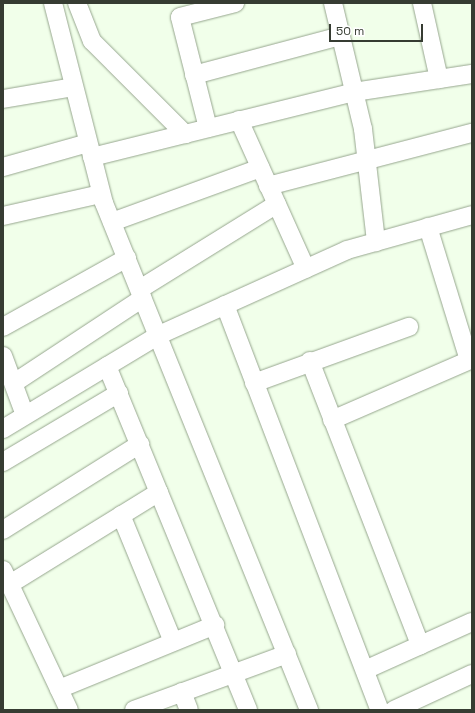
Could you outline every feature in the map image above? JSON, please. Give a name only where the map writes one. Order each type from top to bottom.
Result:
[{"type":"street","points":[[53,3],[101,194],[309,710]]},
{"type":"street","points":[[77,3],[95,44],[185,134]]},
{"type":"street","points":[[208,128],[178,10],[235,3]]},
{"type":"street","points":[[333,3],[354,92],[367,160],[376,242]]},
{"type":"street","points":[[422,3],[439,79]]},
{"type":"street","points":[[194,75],[341,36]]},
{"type":"street","points":[[3,167],[90,150],[185,134],[354,92],[472,74]]},
{"type":"street","points":[[3,99],[73,87]]},
{"type":"street","points":[[239,120],[306,269]]},
{"type":"street","points":[[268,186],[472,133]]},
{"type":"street","points":[[112,222],[260,168]]},
{"type":"street","points":[[3,216],[101,194]]},
{"type":"street","points":[[11,388],[142,294],[277,204]]},
{"type":"street","points":[[3,429],[159,335],[306,269],[376,242],[472,215]]},
{"type":"street","points":[[332,420],[470,359],[428,227]]},
{"type":"street","points":[[3,327],[127,258]]},
{"type":"street","points":[[225,305],[380,710]]},
{"type":"street","points":[[254,383],[310,361],[409,327]]},
{"type":"street","points":[[3,356],[11,388],[25,415]]},
{"type":"street","points":[[310,361],[420,645]]},
{"type":"street","points":[[107,366],[235,673],[248,710]]},
{"type":"street","points":[[3,462],[119,393]]},
{"type":"street","points":[[3,530],[140,444]]},
{"type":"street","points":[[69,710],[6,577],[121,516],[159,492]]},
{"type":"street","points":[[121,516],[173,642]]},
{"type":"street","points":[[365,670],[472,622]]},
{"type":"street","points":[[59,689],[215,625]]},
{"type":"street","points":[[134,710],[287,654]]},
{"type":"street","points":[[394,710],[472,674]]},
{"type":"street","points":[[182,692],[189,710]]}]
